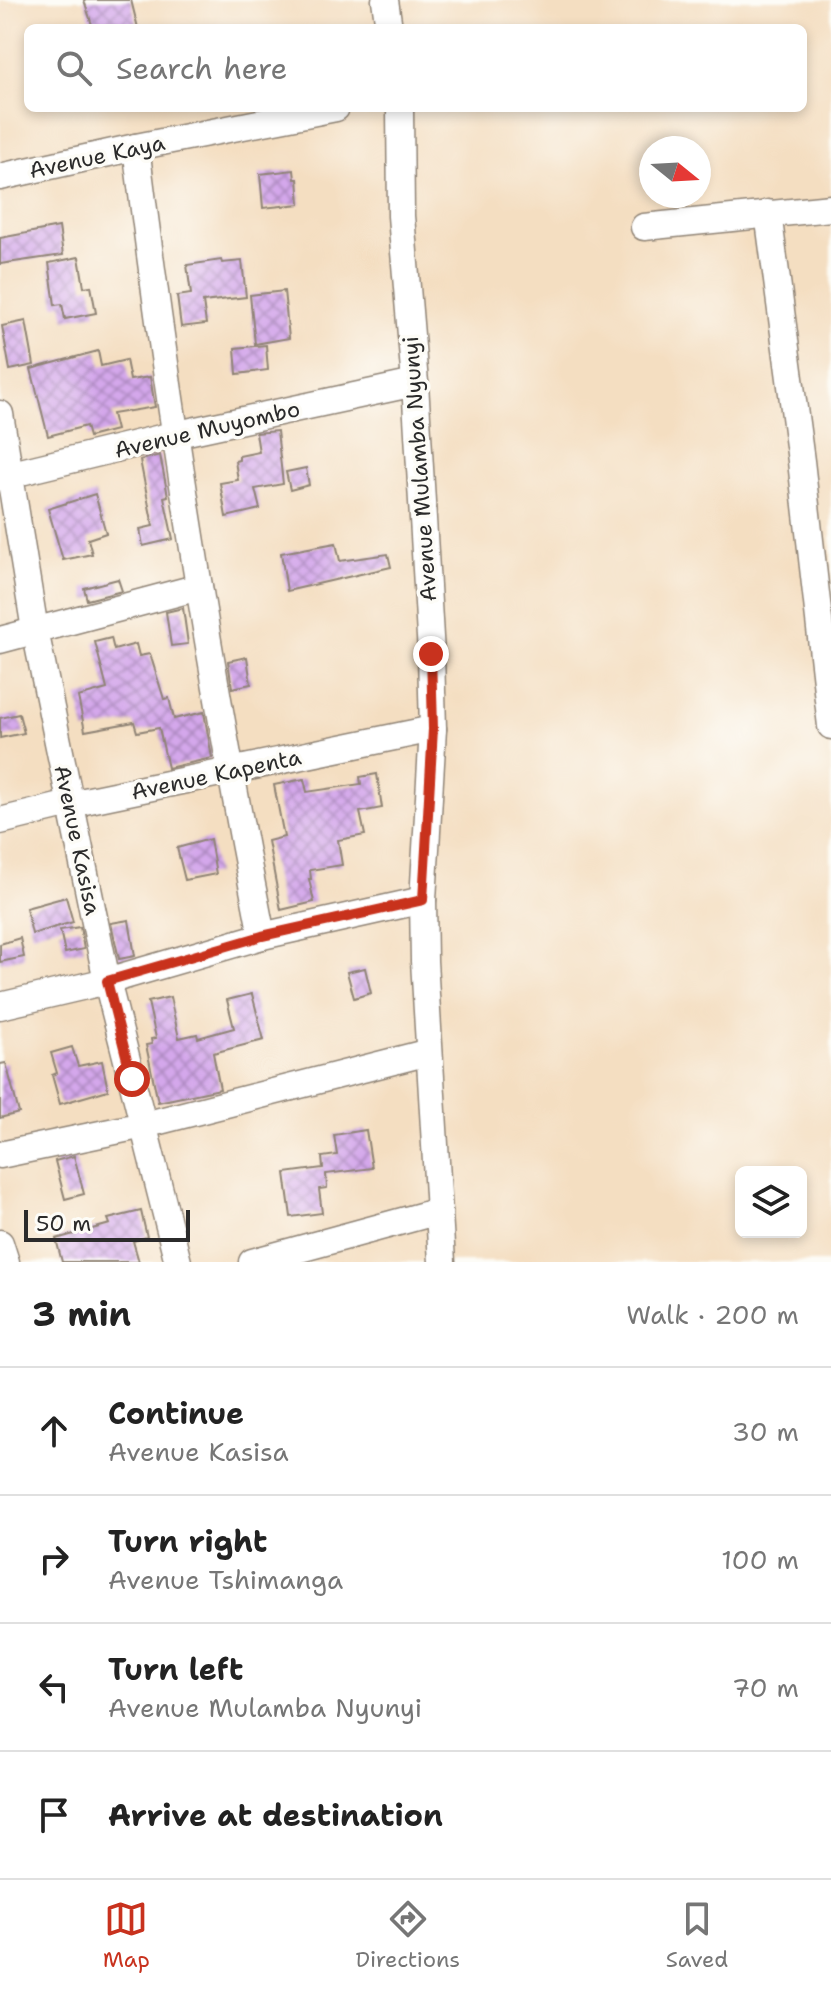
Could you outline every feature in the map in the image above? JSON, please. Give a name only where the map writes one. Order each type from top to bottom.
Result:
[{"type":"street","points":[[385,0],[388,24]]},
{"type":"street","name":"Avenue Kaya","points":[[0,177],[315,112]]},
{"type":"street","name":"Avenue Mulamba Nyunyi","points":[[400,112],[401,216],[415,383],[433,729],[423,900],[442,1262]]},
{"type":"street","points":[[136,147],[173,435],[229,772],[262,936]]},
{"type":"street","points":[[644,227],[831,208]]},
{"type":"street","points":[[768,213],[801,461],[831,733]]},
{"type":"street","name":"Avenue Muyombo","points":[[5,476],[173,435],[415,383]]},
{"type":"street","name":"Avenue Kasisa","points":[[0,414],[5,476],[107,981],[178,1262]]},
{"type":"street","points":[[0,640],[199,587]]},
{"type":"street","name":"Avenue Kapenta","points":[[0,821],[433,729]]},
{"type":"street","points":[[0,1006],[107,981],[262,936],[423,900]]},
{"type":"street","points":[[0,1155],[144,1125],[429,1052]]},
{"type":"street","points":[[252,1262],[439,1211]]},
{"type":"street","points":[[0,1243],[6,1262]]},
{"type":"building","points":[[84,0],[131,0],[137,24],[92,24]]},
{"type":"building","points":[[294,170],[300,204],[263,208],[260,174]]},
{"type":"building","points":[[59,227],[63,255],[0,264],[0,238]]},
{"type":"building","points":[[79,257],[84,287],[91,286],[96,313],[65,319],[62,304],[55,305],[49,263]]},
{"type":"building","points":[[221,260],[222,263],[242,261],[246,297],[203,302],[206,324],[181,327],[177,296],[191,294],[187,265]]},
{"type":"building","points":[[284,291],[289,338],[255,344],[250,295]]},
{"type":"building","points":[[26,321],[34,365],[10,370],[2,326]]},
{"type":"building","points":[[266,345],[268,370],[237,374],[235,348]]},
{"type":"building","points":[[98,351],[101,366],[126,360],[130,380],[150,377],[155,407],[112,414],[116,430],[89,437],[86,426],[48,436],[31,369]]},
{"type":"building","points":[[277,431],[283,484],[255,489],[260,509],[226,517],[220,483],[238,480],[235,461],[239,460],[239,456],[259,452],[256,433]]},
{"type":"building","points":[[160,455],[168,496],[164,497],[173,539],[143,546],[140,529],[153,526],[140,460]]},
{"type":"building","points":[[306,468],[309,485],[290,490],[286,472]]},
{"type":"building","points":[[95,494],[106,533],[88,539],[92,554],[63,560],[48,509]]},
{"type":"building","points":[[336,543],[340,561],[388,554],[391,567],[287,591],[281,553]]},
{"type":"building","points":[[118,579],[122,591],[87,600],[84,588]]},
{"type":"building","points":[[183,608],[188,644],[171,646],[166,612]]},
{"type":"building","points":[[111,638],[114,650],[136,644],[139,656],[150,654],[164,699],[169,698],[174,719],[204,712],[212,758],[168,768],[159,728],[137,732],[134,722],[85,731],[78,697],[107,689],[95,642]]},
{"type":"building","points":[[247,657],[251,684],[232,688],[228,661]]},
{"type":"building","points":[[19,714],[24,733],[0,738],[0,718]]},
{"type":"building","points":[[377,774],[382,808],[360,812],[365,835],[338,840],[342,865],[310,870],[314,902],[281,910],[268,841],[284,837],[274,785],[304,779],[307,792],[361,784],[360,777]]},
{"type":"building","points":[[210,839],[216,874],[185,880],[177,848]]},
{"type":"building","points":[[66,897],[73,922],[32,934],[26,908]]},
{"type":"building","points":[[129,920],[135,956],[119,959],[111,923]]},
{"type":"building","points":[[80,927],[84,949],[65,953],[60,930]]},
{"type":"building","points":[[20,938],[24,957],[0,962],[0,944]]},
{"type":"building","points":[[365,968],[371,993],[354,998],[347,972]]},
{"type":"building","points":[[252,994],[264,1040],[213,1053],[220,1089],[158,1102],[146,1045],[152,1044],[151,1039],[156,1038],[148,1002],[170,997],[179,1038],[197,1034],[198,1038],[234,1028],[227,1000]]},
{"type":"building","points":[[72,1047],[78,1066],[102,1061],[108,1090],[60,1104],[52,1075],[57,1073],[51,1053]]},
{"type":"building","points":[[6,1063],[19,1113],[0,1118],[0,1064]]},
{"type":"building","points":[[366,1130],[372,1168],[326,1174],[327,1188],[319,1189],[322,1213],[291,1217],[285,1173],[323,1168],[322,1157],[337,1155],[334,1135]]},
{"type":"building","points":[[74,1156],[84,1194],[65,1199],[55,1161]]},
{"type":"building","points":[[141,1211],[147,1237],[133,1241],[139,1262],[62,1262],[56,1239],[110,1224],[108,1219]]},
{"type":"route","points":[[132,1079],[107,981],[262,936],[423,900],[433,729],[431,654]]}]
